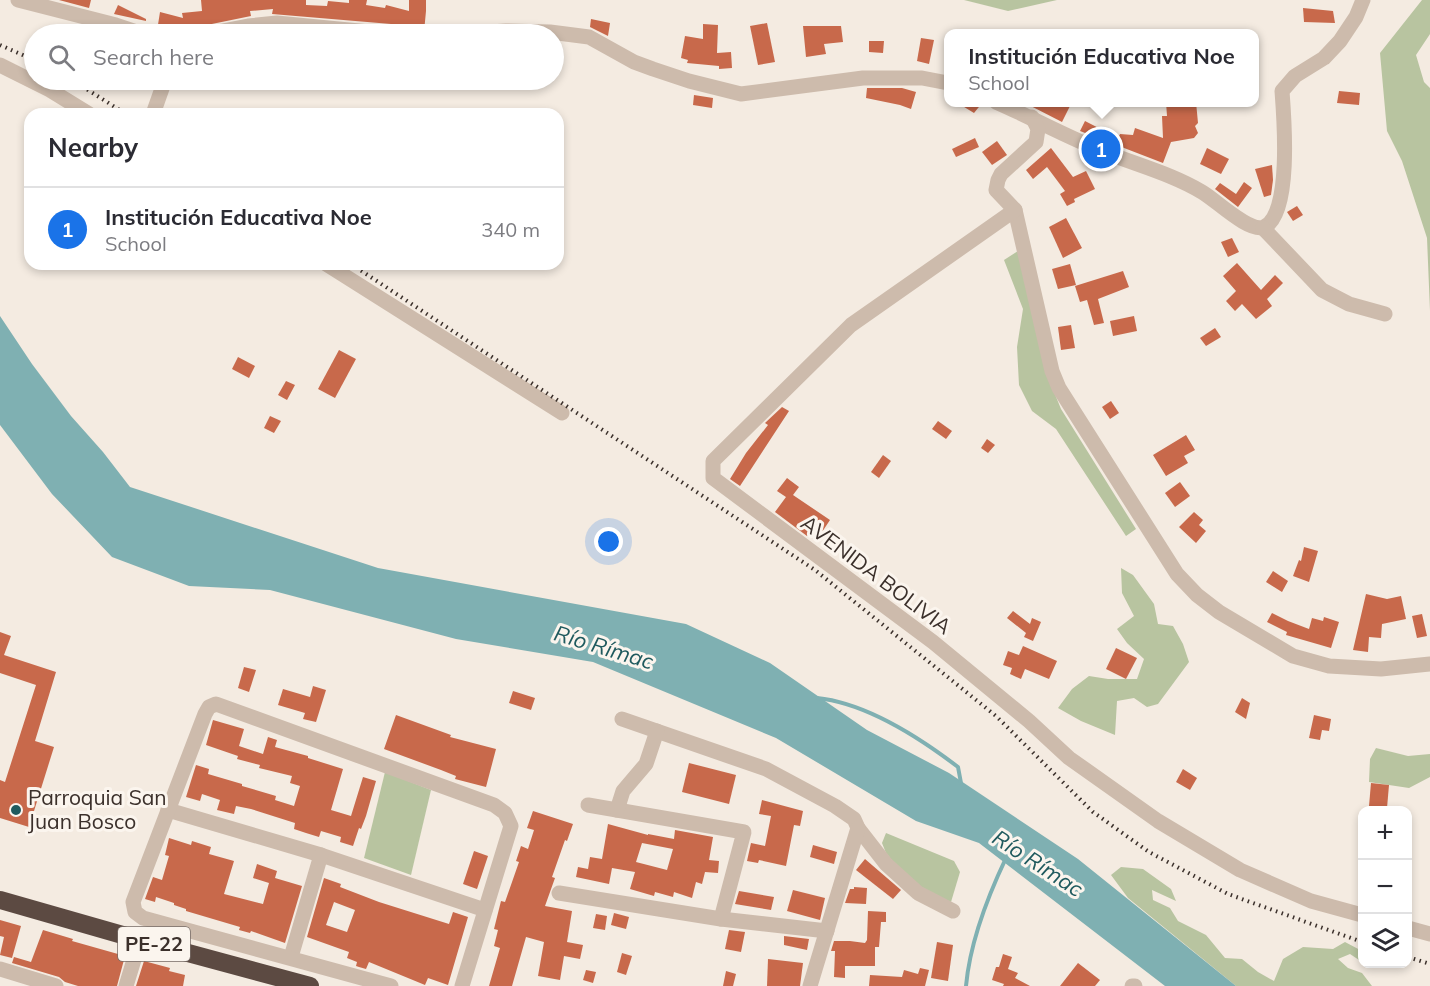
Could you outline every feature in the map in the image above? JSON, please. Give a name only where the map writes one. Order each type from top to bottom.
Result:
[{"type":"highway","name":"PE-22","points":[[0,900],[310,986]]},
{"type":"street","points":[[18,0],[112,24]]},
{"type":"street","points":[[1008,107],[1102,151],[1196,188],[1244,222],[1255,228],[1263,228],[1270,224],[1280,206],[1284,177],[1282,91],[1295,76],[1324,58],[1340,41],[1356,17],[1363,0]]},
{"type":"street","points":[[267,24],[287,24]]},
{"type":"street","points":[[564,34],[589,37],[634,62],[652,69],[741,94],[863,78],[922,78],[944,81]]},
{"type":"street","points":[[0,65],[24,77]]},
{"type":"street","points":[[50,90],[79,108]]},
{"type":"street","points":[[155,108],[161,90]]},
{"type":"street","points":[[1032,117],[1038,129],[1036,142],[1001,174],[996,190],[1015,210],[1052,371],[1059,388],[1177,574],[1197,595],[1219,612],[1293,656],[1329,666],[1381,669],[1430,664]]},
{"type":"street","name":"AVENIDA BOLIVIA","points":[[1015,210],[851,325],[713,461],[713,478],[933,642],[1029,721],[1069,758],[1158,821],[1240,870],[1311,901],[1358,914]]},
{"type":"street","points":[[1263,228],[1322,290],[1349,304],[1385,314]]},
{"type":"street","points":[[336,270],[562,413]]},
{"type":"street","points":[[391,986],[143,918],[135,912],[133,902],[209,707],[216,704],[494,805],[505,813],[511,826],[462,986]]},
{"type":"street","points":[[622,719],[766,769],[835,806],[854,819],[858,828],[886,864],[918,893],[953,911]]},
{"type":"street","points":[[617,810],[623,791],[646,764],[657,731]]},
{"type":"street","points":[[588,805],[744,832],[721,919]]},
{"type":"street","points":[[168,810],[321,855],[484,910]]},
{"type":"street","points":[[810,986],[858,828]]},
{"type":"street","points":[[291,957],[321,855]]},
{"type":"street","points":[[559,893],[721,919],[827,931]]},
{"type":"street","points":[[1412,928],[1430,930]]},
{"type":"street","points":[[126,986],[140,940]]},
{"type":"street","points":[[0,969],[56,986]]},
{"type":"green space","points":[[964,0],[1057,0],[1008,11]]},
{"type":"green space","points":[[1422,0],[1430,0],[1430,34],[1416,55],[1424,82],[1430,88],[1430,311],[1427,238],[1402,161],[1387,131],[1380,53]]},
{"type":"green space","points":[[1021,249],[1050,382],[1061,409],[1136,529],[1126,536],[1056,429],[1032,411],[1019,385],[1017,347],[1023,309],[1004,260]]},
{"type":"green space","points":[[1121,568],[1133,575],[1154,604],[1158,624],[1173,626],[1183,644],[1189,662],[1158,704],[1147,707],[1134,698],[1117,701],[1115,735],[1081,721],[1058,708],[1072,689],[1089,676],[1108,679],[1137,679],[1144,659],[1127,643],[1117,629],[1134,616],[1122,593]]},
{"type":"green space","points":[[1376,748],[1408,756],[1430,754],[1430,777],[1409,788],[1369,782],[1370,759]]},
{"type":"green space","points":[[385,772],[431,790],[411,875],[364,858]]},
{"type":"green space","points":[[886,833],[954,861],[960,872],[951,902],[914,887],[886,853],[882,843]]},
{"type":"green space","points":[[1121,867],[1143,869],[1171,889],[1176,901],[1152,890],[1153,900],[1170,908],[1178,921],[1206,935],[1225,958],[1242,959],[1274,981],[1283,959],[1303,947],[1333,949],[1345,942],[1358,949],[1358,959],[1350,954],[1338,959],[1348,968],[1362,973],[1372,986],[1236,986],[1128,898],[1111,875]]},
{"type":"water","name":"Río Rímac","points":[[0,316],[71,416],[130,487],[378,568],[686,624],[770,663],[867,730],[949,773],[1078,859],[1236,986],[1165,986],[979,843],[916,821],[776,738],[593,662],[456,639],[270,590],[189,586],[112,557],[52,494],[0,425]]},
{"type":"building","points":[[59,0],[91,0],[89,8]]},
{"type":"building","points":[[201,0],[306,0],[306,5],[327,6],[328,1],[349,3],[349,0],[367,0],[366,5],[385,8],[386,5],[409,11],[409,0],[426,0],[425,24],[391,24],[272,14],[273,9],[250,11],[251,16],[212,24],[158,24],[160,12],[183,18],[182,13],[202,11]]},
{"type":"building","points":[[118,5],[146,19],[146,21],[114,14]]},
{"type":"building","points":[[1303,8],[1333,11],[1335,23],[1304,22]]},
{"type":"building","points":[[591,19],[610,23],[608,36],[590,27]]},
{"type":"building","points":[[767,23],[775,62],[758,65],[750,26]]},
{"type":"building","points":[[703,24],[718,25],[717,53],[731,52],[732,68],[719,69],[719,66],[687,63],[688,60],[681,58],[685,36],[703,39]]},
{"type":"building","points":[[803,26],[841,26],[843,42],[824,44],[826,54],[806,57]]},
{"type":"building","points":[[921,38],[934,40],[929,64],[917,61]]},
{"type":"building","points":[[869,41],[884,41],[883,53],[869,52]]},
{"type":"building","points":[[867,88],[902,88],[916,92],[911,109],[866,98]]},
{"type":"building","points":[[1339,91],[1360,93],[1359,105],[1337,103]]},
{"type":"building","points":[[694,95],[713,98],[712,108],[693,105]]},
{"type":"building","points":[[964,107],[979,107],[974,113]]},
{"type":"building","points":[[1033,107],[1070,107],[1062,122]]},
{"type":"building","points":[[1166,107],[1196,107],[1198,123],[1195,126],[1198,133],[1194,138],[1171,142],[1163,163],[1080,131],[1085,121],[1118,138],[1120,134],[1133,135],[1135,128],[1163,138],[1162,116],[1167,116]]},
{"type":"building","points":[[975,138],[979,147],[956,157],[952,149]]},
{"type":"building","points":[[997,141],[1007,155],[992,165],[982,152]]},
{"type":"building","points":[[1051,148],[1073,177],[1086,171],[1095,189],[1074,199],[1075,202],[1067,206],[1060,194],[1065,191],[1047,167],[1033,179],[1026,170]]},
{"type":"building","points":[[1207,148],[1229,159],[1221,174],[1200,164]]},
{"type":"building","points":[[1272,165],[1271,195],[1264,197],[1255,169]]},
{"type":"building","points":[[1244,182],[1252,188],[1238,207],[1215,189],[1220,183],[1236,194]]},
{"type":"building","points":[[1297,206],[1303,215],[1293,221],[1287,212]]},
{"type":"building","points":[[1066,218],[1082,248],[1063,258],[1049,227]]},
{"type":"building","points":[[1232,238],[1239,252],[1228,257],[1221,242]]},
{"type":"building","points":[[1237,263],[1261,290],[1275,275],[1283,283],[1267,299],[1272,306],[1256,319],[1242,304],[1235,311],[1226,301],[1236,291],[1223,276]]},
{"type":"building","points":[[1070,264],[1076,285],[1058,289],[1052,269]]},
{"type":"building","points":[[1123,271],[1129,287],[1098,299],[1104,323],[1094,325],[1087,300],[1080,302],[1075,286]]},
{"type":"building","points":[[1134,316],[1137,331],[1113,336],[1110,321]]},
{"type":"building","points":[[1071,325],[1075,348],[1061,350],[1058,327]]},
{"type":"building","points":[[1215,328],[1221,337],[1206,346],[1200,338]]},
{"type":"building","points":[[339,350],[356,359],[335,398],[318,389]]},
{"type":"building","points":[[238,357],[255,366],[249,378],[232,369]]},
{"type":"building","points":[[286,381],[295,385],[287,400],[278,395]]},
{"type":"building","points":[[1111,401],[1119,413],[1110,419],[1102,407]]},
{"type":"building","points":[[782,407],[789,411],[740,486],[730,479],[746,453],[768,425],[765,423]]},
{"type":"building","points":[[270,416],[281,421],[274,433],[264,428]]},
{"type":"building","points":[[938,421],[952,431],[946,439],[932,429]]},
{"type":"building","points":[[1186,435],[1195,450],[1184,456],[1188,463],[1166,476],[1153,455]]},
{"type":"building","points":[[987,439],[995,445],[988,453],[981,448]]},
{"type":"building","points":[[883,455],[891,461],[879,478],[871,472]]},
{"type":"building","points":[[787,478],[799,487],[793,495],[830,520],[822,532],[814,527],[807,536],[775,512],[786,497],[777,491]]},
{"type":"building","points":[[1180,482],[1190,496],[1175,507],[1165,493]]},
{"type":"building","points":[[1194,512],[1203,520],[1199,525],[1206,531],[1196,543],[1179,527]]},
{"type":"building","points":[[1304,547],[1318,551],[1309,582],[1293,576],[1299,560],[1301,561]]},
{"type":"building","points":[[1273,571],[1288,581],[1282,592],[1266,582]]},
{"type":"building","points":[[1366,594],[1387,599],[1401,596],[1406,619],[1382,624],[1381,638],[1369,637],[1368,652],[1353,650]]},
{"type":"building","points":[[1013,611],[1030,624],[1032,618],[1041,622],[1033,641],[1024,637],[1026,633],[1007,618]]},
{"type":"building","points":[[1272,613],[1309,629],[1312,618],[1323,621],[1324,617],[1339,622],[1331,648],[1286,635],[1287,632],[1267,622]]},
{"type":"building","points":[[1422,614],[1427,636],[1417,638],[1412,616]]},
{"type":"building","points":[[0,632],[11,636],[4,655],[56,672],[35,741],[54,747],[29,827],[0,818],[0,780],[5,782],[36,685],[0,673]]},
{"type":"building","points":[[1023,646],[1057,661],[1049,679],[1025,669],[1021,679],[1010,674],[1012,668],[1003,665],[1008,651],[1019,655]]},
{"type":"building","points":[[1116,648],[1137,658],[1126,679],[1106,669]]},
{"type":"building","points":[[244,667],[256,670],[249,692],[238,688]]},
{"type":"building","points":[[313,686],[326,690],[316,722],[303,719],[305,713],[278,705],[283,689],[310,697]]},
{"type":"building","points":[[513,691],[535,698],[531,710],[509,703]]},
{"type":"building","points":[[1242,698],[1250,703],[1246,719],[1235,712]]},
{"type":"building","points":[[396,715],[451,735],[450,737],[496,749],[486,787],[455,779],[456,776],[384,749]]},
{"type":"building","points":[[1314,715],[1331,719],[1329,731],[1322,730],[1320,740],[1309,738]]},
{"type":"building","points":[[213,720],[244,729],[239,746],[263,754],[268,737],[277,740],[275,747],[343,769],[331,810],[351,816],[363,777],[376,781],[366,816],[353,846],[340,842],[341,837],[321,831],[319,837],[306,833],[294,829],[295,823],[251,809],[236,806],[234,814],[217,810],[220,800],[202,794],[200,801],[186,797],[196,765],[209,769],[208,774],[276,796],[275,800],[294,806],[300,786],[290,783],[292,776],[259,768],[260,765],[237,759],[238,756],[206,745]]},
{"type":"building","points":[[689,763],[736,775],[729,804],[682,792]]},
{"type":"building","points":[[1183,769],[1197,778],[1190,790],[1176,782]]},
{"type":"building","points":[[1371,783],[1389,785],[1387,806],[1369,806]]},
{"type":"building","points":[[762,800],[803,811],[800,826],[794,825],[786,866],[759,860],[758,863],[747,861],[751,843],[765,846],[771,816],[759,814]]},
{"type":"building","points":[[533,811],[573,824],[552,877],[555,878],[545,906],[572,911],[567,942],[583,945],[580,959],[564,956],[560,980],[538,976],[544,942],[526,937],[512,986],[489,986],[500,948],[494,946],[498,930],[494,929],[501,901],[505,902],[519,862],[516,861],[521,846],[528,849],[534,830],[527,828]]},
{"type":"building","points":[[608,824],[648,835],[674,839],[675,830],[713,837],[709,860],[719,861],[718,873],[705,872],[702,884],[696,882],[692,898],[674,892],[673,897],[655,892],[654,896],[630,889],[635,872],[612,868],[609,884],[576,877],[578,867],[588,869],[590,857],[602,859]],"holes":[[[642,843],[673,849],[667,870],[636,862]]]},
{"type":"building","points":[[169,838],[191,845],[192,841],[211,847],[209,854],[234,861],[224,894],[263,904],[269,883],[253,878],[257,864],[277,871],[275,878],[302,886],[285,943],[251,931],[250,933],[239,930],[240,927],[186,911],[174,903],[156,897],[155,902],[145,899],[153,877],[162,880],[169,856],[165,855]]},
{"type":"building","points":[[813,845],[837,852],[834,864],[810,857]]},
{"type":"building","points":[[474,851],[488,856],[477,889],[463,884]]},
{"type":"building","points":[[865,859],[901,890],[893,899],[856,870]]},
{"type":"building","points":[[324,878],[341,884],[340,887],[379,902],[449,924],[453,912],[468,917],[448,985],[428,978],[425,985],[369,962],[366,969],[356,966],[357,962],[347,958],[349,952],[307,937]],"holes":[[[334,902],[355,910],[347,932],[326,925]]]},
{"type":"building","points":[[867,888],[866,904],[845,903],[850,889]]},
{"type":"building","points":[[793,890],[825,898],[820,920],[787,911]]},
{"type":"building","points":[[739,891],[774,897],[771,910],[735,904]]},
{"type":"building","points":[[868,911],[886,912],[886,922],[881,922],[879,947],[875,947],[875,966],[845,966],[845,978],[834,977],[835,951],[831,951],[834,941],[865,943]]},
{"type":"building","points":[[614,913],[629,917],[626,929],[611,925]]},
{"type":"building","points":[[596,914],[607,916],[605,930],[593,928]]},
{"type":"building","points":[[0,920],[21,926],[12,958],[0,955],[4,937],[0,936]]},
{"type":"building","points":[[43,930],[125,956],[117,986],[78,986],[65,982],[59,977],[12,963],[14,957],[31,962]]},
{"type":"building","points":[[729,930],[745,932],[741,952],[725,949]]},
{"type":"building","points":[[784,936],[809,939],[807,950],[784,945]]},
{"type":"building","points":[[937,942],[953,945],[948,981],[931,978]]},
{"type":"building","points":[[622,953],[632,956],[626,975],[617,972]]},
{"type":"building","points":[[1003,954],[1012,957],[1008,969],[1018,973],[1015,978],[1030,986],[1003,986],[1004,984],[992,980]]},
{"type":"building","points":[[768,959],[803,963],[800,986],[767,986]]},
{"type":"building","points":[[144,961],[185,975],[183,986],[136,986]]},
{"type":"building","points":[[1078,963],[1100,980],[1095,986],[1060,986]]},
{"type":"building","points":[[920,968],[929,970],[925,986],[869,986],[870,975],[902,977],[904,970],[918,974]]},
{"type":"building","points":[[586,970],[596,972],[593,983],[583,980]]},
{"type":"building","points":[[726,971],[736,974],[733,986],[723,986]]},
{"type":"waterway","points":[[817,698],[836,701],[873,714],[910,734],[958,767],[961,783]]},
{"type":"waterway","name":"Río Rímac","points":[[966,986],[971,953],[980,921],[1006,858]]},
{"type":"railway","points":[[0,45],[24,56]]},
{"type":"railway","points":[[88,90],[116,108]]},
{"type":"railway","points":[[360,270],[815,570],[996,716],[1093,812],[1149,852],[1228,894],[1358,941]]},
{"type":"railway","points":[[1412,958],[1430,964]]},
{"type":"place","name":"Institución Educativa Noe","points":[[1101,149]]},
{"type":"place","name":"Parroquia San Juan Bosco","points":[[16,810]]}]
